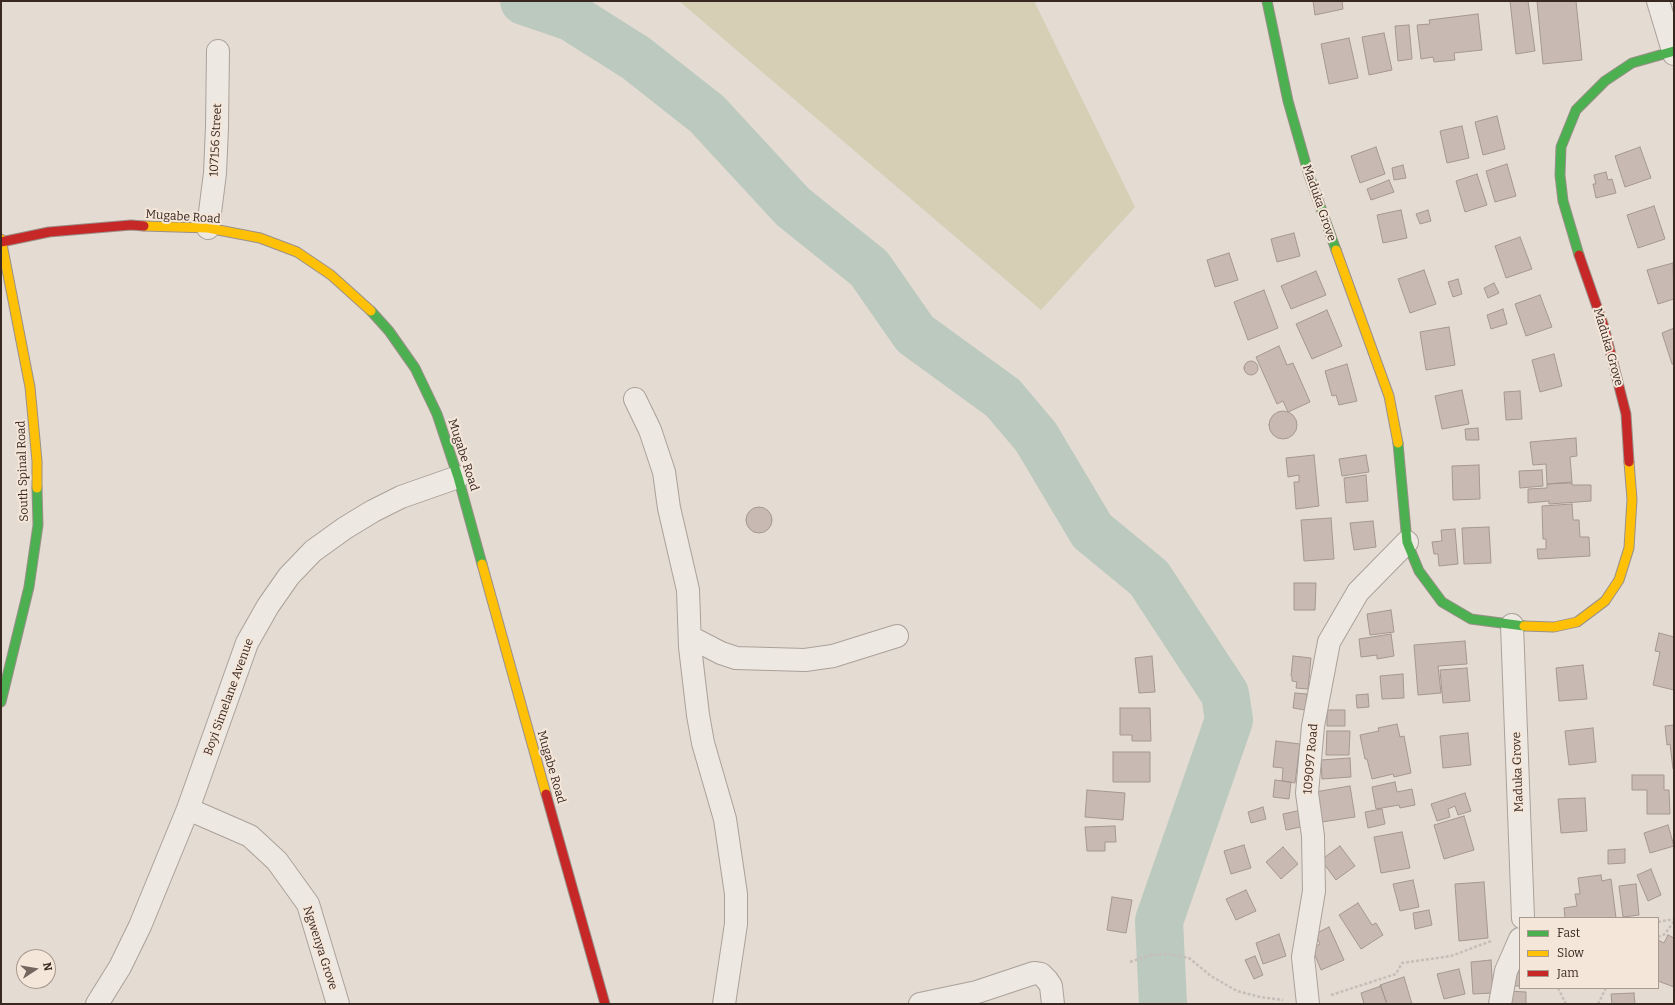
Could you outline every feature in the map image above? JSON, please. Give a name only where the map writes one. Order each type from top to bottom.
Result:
[{"type":"street","name":"Maduka Grove","points":[[1267,1],[1288,100],[1309,175],[1389,396],[1397,433],[1407,542],[1419,571],[1442,602],[1471,619],[1512,625],[1554,627],[1577,622],[1605,601],[1619,580],[1629,548],[1632,499],[1626,414],[1604,327],[1576,247],[1563,201],[1560,175],[1561,147],[1576,110],[1605,81],[1632,63],[1674,52]]},
{"type":"street","points":[[1658,1],[1674,52]]},
{"type":"street","name":"107156 Street","points":[[208,228],[217,127],[218,51]]},
{"type":"street","name":"Mugabe Road","points":[[1,241],[49,232],[131,225],[208,228],[260,238],[297,252],[331,275],[366,305],[390,331],[415,368],[437,414],[458,478],[605,1004]]},
{"type":"street","name":"South Spinal Road","points":[[1,241],[30,387],[37,461],[38,525],[29,587],[1,702]]},
{"type":"street","points":[[635,399],[653,436],[664,472],[669,508],[688,590],[693,679],[698,715],[704,743],[725,819],[736,894],[736,924],[724,1004]]},
{"type":"street","name":"Boyi Simelane Avenue","points":[[97,1004],[120,967],[140,926],[188,809],[247,643],[268,606],[289,576],[313,551],[345,528],[373,510],[401,497],[458,478]]},
{"type":"street","name":"109097 Road","points":[[1308,1003],[1303,958],[1314,891],[1313,836],[1307,793],[1313,726],[1329,642],[1358,592],[1407,542]]},
{"type":"street","name":"Maduka Grove","points":[[1512,625],[1523,917]]},
{"type":"street","points":[[690,638],[721,653],[736,658],[805,660],[833,656],[897,636]]},
{"type":"street","name":"Ngwenya Grove","points":[[188,809],[250,836],[277,860],[308,904],[338,1004]]},
{"type":"street","points":[[1500,1004],[1506,971],[1519,941]]},
{"type":"street","points":[[920,1004],[961,1000],[1034,973],[1041,974],[1051,986],[1053,1004]]},
{"type":"path","points":[[1659,922],[1674,920]]},
{"type":"path","points":[[1659,937],[1665,934],[1674,920]]},
{"type":"path","points":[[1130,962],[1150,955],[1169,954],[1189,958],[1211,976],[1237,990],[1260,997],[1308,1003],[1396,974],[1402,963],[1451,956],[1494,940]]},
{"type":"path","points":[[1558,989],[1566,1004]]},
{"type":"path","points":[[1598,1004],[1606,989]]},
{"type":"shaded area","points":[[679,1],[1034,1],[1135,207],[1041,310]]},
{"type":"building","points":[[1313,1],[1342,1],[1343,9],[1315,15]]},
{"type":"building","points":[[1510,1],[1528,1],[1535,51],[1516,54]]},
{"type":"building","points":[[1537,1],[1576,1],[1582,60],[1543,64]]},
{"type":"building","points":[[1478,14],[1482,50],[1454,53],[1455,60],[1434,62],[1433,57],[1421,59],[1417,25],[1430,24],[1429,20]]},
{"type":"building","points":[[1409,25],[1412,59],[1398,61],[1395,26]]},
{"type":"building","points":[[1384,33],[1392,70],[1369,75],[1362,37]]},
{"type":"building","points":[[1349,38],[1358,78],[1329,84],[1321,44]]},
{"type":"building","points":[[1497,116],[1505,149],[1483,155],[1475,122]]},
{"type":"building","points":[[1462,126],[1469,158],[1447,163],[1440,131]]},
{"type":"building","points":[[1376,147],[1385,174],[1360,183],[1351,156]]},
{"type":"building","points":[[1640,147],[1651,178],[1625,187],[1615,156]]},
{"type":"building","points":[[1507,164],[1516,196],[1495,202],[1486,171]]},
{"type":"building","points":[[1403,165],[1406,178],[1394,180],[1392,168]]},
{"type":"building","points":[[1606,172],[1608,180],[1612,179],[1616,193],[1596,198],[1593,184],[1596,184],[1594,175]]},
{"type":"building","points":[[1477,174],[1487,205],[1465,212],[1456,181]]},
{"type":"building","points":[[1389,180],[1394,192],[1371,200],[1367,189]]},
{"type":"building","points":[[1654,206],[1665,239],[1638,248],[1627,215]]},
{"type":"building","points":[[1401,210],[1407,238],[1383,243],[1377,215]]},
{"type":"building","points":[[1428,210],[1431,221],[1420,224],[1416,214]]},
{"type":"building","points":[[1294,233],[1300,256],[1277,262],[1271,239]]},
{"type":"building","points":[[1520,237],[1532,269],[1506,278],[1495,246]]},
{"type":"building","points":[[1229,253],[1238,280],[1215,287],[1207,260]]},
{"type":"building","points":[[1673,263],[1674,299],[1658,304],[1647,270]]},
{"type":"building","points":[[1424,270],[1436,304],[1410,313],[1398,279]]},
{"type":"building","points":[[1316,271],[1326,295],[1291,309],[1281,286]]},
{"type":"building","points":[[1458,279],[1462,294],[1453,297],[1448,282]]},
{"type":"building","points":[[1494,283],[1499,293],[1488,298],[1484,288]]},
{"type":"building","points":[[1264,290],[1278,328],[1248,340],[1234,302]]},
{"type":"building","points":[[1540,295],[1552,327],[1526,336],[1515,304]]},
{"type":"building","points":[[1503,309],[1507,324],[1491,329],[1487,315]]},
{"type":"building","points":[[1327,310],[1342,346],[1312,359],[1296,324]]},
{"type":"building","points":[[1449,327],[1455,365],[1426,370],[1420,332]]},
{"type":"building","points":[[1674,328],[1674,364],[1672,364],[1662,333]]},
{"type":"building","points":[[1279,346],[1287,365],[1293,363],[1310,402],[1288,412],[1283,401],[1277,404],[1256,357]]},
{"type":"building","points":[[1554,354],[1562,386],[1540,392],[1532,360]]},
{"type":"building","points":[[1248,361],[1254,361],[1258,365],[1258,371],[1254,375],[1248,375],[1244,371],[1244,365]]},
{"type":"building","points":[[1347,364],[1357,401],[1339,405],[1336,395],[1332,396],[1325,371]]},
{"type":"building","points":[[1462,390],[1469,424],[1442,429],[1435,396]]},
{"type":"building","points":[[1520,391],[1522,419],[1506,420],[1504,392]]},
{"type":"building","points":[[1283,411],[1293,415],[1297,425],[1293,435],[1283,439],[1273,435],[1269,425],[1273,415]]},
{"type":"building","points":[[1478,428],[1479,440],[1466,440],[1465,429]]},
{"type":"building","points":[[1576,438],[1577,456],[1570,457],[1572,482],[1547,484],[1546,464],[1533,465],[1530,442]]},
{"type":"building","points":[[1314,455],[1319,506],[1296,509],[1294,482],[1299,482],[1299,475],[1288,477],[1286,458]]},
{"type":"building","points":[[1366,455],[1369,472],[1342,476],[1339,459]]},
{"type":"building","points":[[1479,465],[1480,499],[1453,500],[1452,466]]},
{"type":"building","points":[[1542,470],[1543,486],[1520,488],[1519,471]]},
{"type":"building","points":[[1366,475],[1368,501],[1346,503],[1344,478]]},
{"type":"building","points":[[1572,483],[1572,485],[1591,485],[1591,501],[1549,504],[1549,501],[1528,503],[1528,489],[1547,488],[1547,484]]},
{"type":"building","points":[[1572,504],[1573,520],[1579,520],[1580,537],[1589,537],[1590,556],[1538,559],[1537,549],[1546,549],[1546,539],[1543,539],[1542,506]]},
{"type":"building","points":[[759,507],[768,511],[772,520],[768,529],[759,533],[750,529],[746,520],[750,511]]},
{"type":"building","points":[[1331,518],[1334,559],[1304,561],[1301,520]]},
{"type":"building","points":[[1373,521],[1376,547],[1354,550],[1350,523]]},
{"type":"building","points":[[1489,527],[1491,563],[1464,564],[1462,528]]},
{"type":"building","points":[[1455,529],[1458,564],[1439,566],[1438,554],[1434,554],[1432,542],[1442,541],[1441,530]]},
{"type":"building","points":[[1294,583],[1316,583],[1315,610],[1294,610]]},
{"type":"building","points":[[1391,610],[1394,632],[1370,635],[1367,614]]},
{"type":"building","points":[[1659,633],[1674,637],[1674,690],[1653,685],[1660,652],[1655,651]]},
{"type":"building","points":[[1391,634],[1394,656],[1377,659],[1377,655],[1361,657],[1359,639]]},
{"type":"building","points":[[1465,641],[1467,664],[1438,666],[1441,693],[1418,695],[1414,645]]},
{"type":"building","points":[[1152,656],[1155,692],[1139,693],[1135,658]]},
{"type":"building","points":[[1293,656],[1311,658],[1308,689],[1296,688],[1297,682],[1292,681]]},
{"type":"building","points":[[1583,665],[1587,699],[1559,701],[1556,668]]},
{"type":"building","points":[[1467,668],[1470,701],[1443,703],[1440,670]]},
{"type":"building","points":[[1403,674],[1404,698],[1382,699],[1380,676]]},
{"type":"building","points":[[1295,693],[1307,694],[1305,710],[1293,708]]},
{"type":"building","points":[[1368,694],[1369,707],[1357,708],[1356,695]]},
{"type":"building","points":[[1120,708],[1150,708],[1151,741],[1132,741],[1132,735],[1120,735]]},
{"type":"building","points":[[1327,710],[1345,710],[1345,726],[1327,726]]},
{"type":"building","points":[[1397,724],[1400,737],[1404,736],[1411,773],[1394,777],[1393,774],[1372,779],[1367,759],[1365,759],[1360,735],[1379,731],[1378,728]]},
{"type":"building","points":[[1674,725],[1673,769],[1670,744],[1667,745],[1665,726]]},
{"type":"building","points":[[1593,728],[1596,762],[1569,765],[1565,731]]},
{"type":"building","points":[[1327,731],[1350,731],[1349,755],[1326,755]]},
{"type":"building","points":[[1468,733],[1471,765],[1443,768],[1440,736]]},
{"type":"building","points":[[1276,741],[1300,744],[1295,783],[1282,781],[1283,768],[1273,767]]},
{"type":"building","points":[[1113,752],[1150,752],[1150,782],[1113,782]]},
{"type":"building","points":[[1350,758],[1351,777],[1322,779],[1321,760]]},
{"type":"building","points":[[1632,775],[1664,775],[1664,790],[1669,790],[1670,814],[1647,814],[1647,790],[1632,790]]},
{"type":"building","points":[[1275,780],[1291,782],[1289,799],[1273,797]]},
{"type":"building","points":[[1395,782],[1397,792],[1412,789],[1415,805],[1400,808],[1399,805],[1376,809],[1372,787]]},
{"type":"building","points":[[1350,786],[1355,817],[1315,823],[1315,792]]},
{"type":"building","points":[[1087,790],[1125,793],[1123,820],[1085,817]]},
{"type":"building","points":[[1465,793],[1471,811],[1458,815],[1455,806],[1448,809],[1450,817],[1437,821],[1431,804]]},
{"type":"building","points":[[1585,798],[1587,831],[1561,833],[1558,799]]},
{"type":"building","points":[[1263,807],[1266,819],[1251,823],[1248,812]]},
{"type":"building","points":[[1306,809],[1310,825],[1286,830],[1283,814]]},
{"type":"building","points":[[1382,809],[1385,824],[1368,828],[1365,812]]},
{"type":"building","points":[[1464,816],[1474,850],[1444,859],[1434,825]]},
{"type":"building","points":[[1668,825],[1674,846],[1650,853],[1644,833]]},
{"type":"building","points":[[1115,826],[1116,842],[1105,842],[1105,851],[1087,851],[1085,827]]},
{"type":"building","points":[[1402,832],[1410,868],[1381,873],[1374,837]]},
{"type":"building","points":[[1244,845],[1251,868],[1231,874],[1224,851]]},
{"type":"building","points":[[1340,846],[1355,866],[1336,880],[1321,860]]},
{"type":"building","points":[[1283,847],[1298,864],[1281,879],[1266,862]]},
{"type":"building","points":[[1625,849],[1625,863],[1608,864],[1608,850]]},
{"type":"building","points":[[1651,869],[1661,895],[1648,901],[1637,875]]},
{"type":"building","points":[[1601,875],[1602,881],[1611,879],[1616,917],[1565,917],[1564,908],[1577,906],[1575,894],[1580,894],[1578,878]]},
{"type":"building","points":[[1413,880],[1419,907],[1400,911],[1393,884]]},
{"type":"building","points":[[1484,882],[1488,938],[1459,941],[1455,884]]},
{"type":"building","points":[[1636,884],[1639,915],[1623,917],[1619,886]]},
{"type":"building","points":[[1246,890],[1256,911],[1236,920],[1226,899]]},
{"type":"building","points":[[1112,897],[1132,900],[1126,933],[1107,930]]},
{"type":"building","points":[[1358,903],[1372,925],[1376,923],[1383,935],[1361,949],[1339,915]]},
{"type":"building","points":[[1429,910],[1432,925],[1415,929],[1413,913]]},
{"type":"building","points":[[1329,927],[1344,960],[1321,970],[1312,948],[1320,944],[1315,934]]},
{"type":"building","points":[[1279,934],[1286,956],[1263,964],[1256,943]]},
{"type":"building","points":[[1668,935],[1674,938],[1674,987],[1659,981],[1659,940],[1664,943]]},
{"type":"building","points":[[1255,956],[1263,975],[1254,979],[1245,960]]},
{"type":"building","points":[[1491,960],[1493,993],[1473,994],[1471,962]]},
{"type":"building","points":[[1459,969],[1465,994],[1444,999],[1437,974]]},
{"type":"building","points":[[1512,972],[1519,972],[1519,986],[1511,986]]},
{"type":"building","points":[[1404,977],[1412,1004],[1387,1004],[1380,985]]},
{"type":"building","points":[[1381,986],[1387,1004],[1364,1004],[1361,993]]},
{"type":"building","points":[[1508,991],[1526,992],[1526,1004],[1507,1004]]},
{"type":"building","points":[[1634,993],[1635,1004],[1612,1004],[1611,994]]},
{"type":"waterway","points":[[524,1],[571,17],[636,58],[707,114],[793,207],[869,268],[915,334],[1003,398],[1036,437],[1092,531],[1149,578],[1225,694],[1229,720],[1159,921],[1163,1004]]},
{"type":"traffic: fast","points":[[1267,1],[1288,101],[1309,175],[1336,250]]},
{"type":"traffic: fast","points":[[1579,255],[1563,201],[1560,175],[1561,147],[1576,110],[1605,81],[1632,63],[1674,51]]},
{"type":"traffic: fast","points":[[371,311],[389,331],[415,368],[437,414],[458,477],[482,564]]},
{"type":"traffic: fast","points":[[1398,443],[1407,542],[1419,571],[1442,602],[1471,619],[1524,626]]},
{"type":"traffic: fast","points":[[1,702],[29,587],[38,525],[37,488]]},
{"type":"traffic: slow","points":[[144,226],[208,228],[260,238],[297,252],[331,275],[371,311]]},
{"type":"traffic: slow","points":[[1,239],[30,387],[37,461],[37,488]]},
{"type":"traffic: slow","points":[[1336,250],[1389,396],[1398,443]]},
{"type":"traffic: slow","points":[[1524,626],[1554,627],[1577,622],[1605,601],[1619,580],[1629,548],[1632,499],[1629,462]]},
{"type":"traffic: slow","points":[[482,564],[546,794]]},
{"type":"traffic: jam","points":[[1,242],[49,232],[131,225],[144,226]]},
{"type":"traffic: jam","points":[[1579,255],[1604,327],[1626,414],[1629,462]]},
{"type":"traffic: jam","points":[[546,794],[605,1004]]}]
